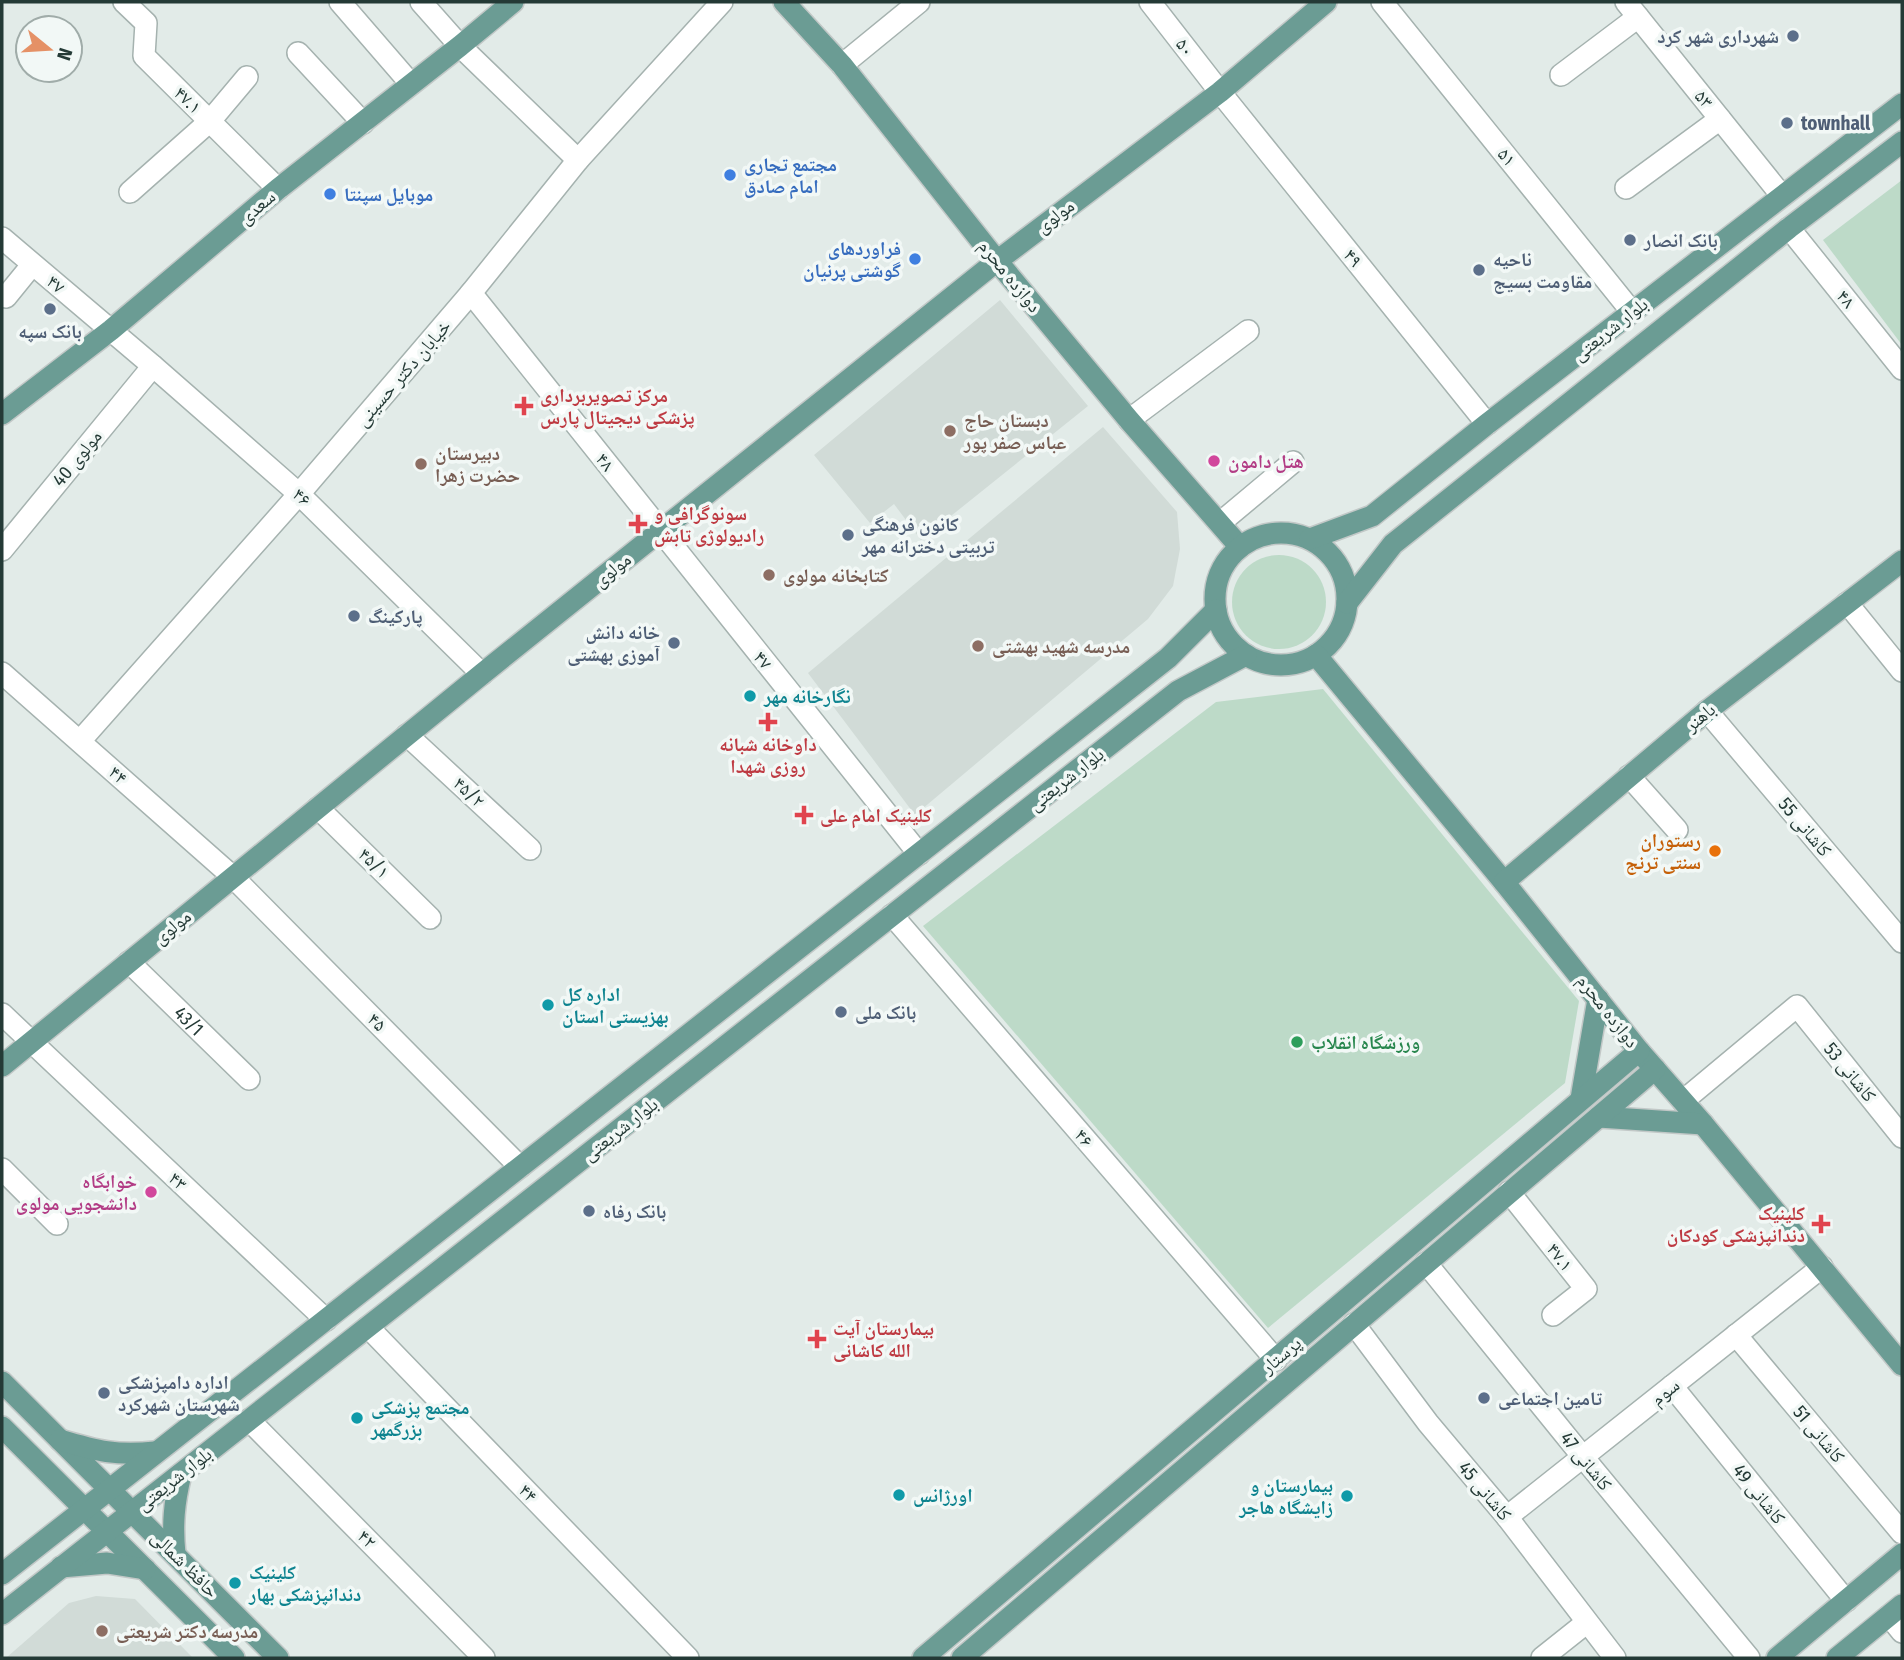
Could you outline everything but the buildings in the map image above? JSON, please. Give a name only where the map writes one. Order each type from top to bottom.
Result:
[{"type":"main road","name":"سعدی","points":[[2,414],[111,330],[278,189],[513,2]]},
{"type":"main road","name":"دوازده محرم","points":[[784,2],[842,65],[996,261],[1240,547]]},
{"type":"main road","name":"مولوی","points":[[2,1066],[482,674],[996,261],[1220,92],[1326,2]]},
{"type":"main road","name":"بلوار شریعتی","points":[[1310,539],[1372,516],[1902,104]]},
{"type":"main road","name":"بلوار شریعتی","points":[[1348,603],[1393,544],[1789,228],[1902,142]]},
{"type":"main road","points":[[1782,196],[1789,228]]},
{"type":"main road","points":[[1274,532],[1293,533],[1310,539],[1326,550],[1339,565],[1346,583],[1348,603],[1344,621],[1335,637],[1316,655],[1293,664],[1276,665],[1260,662],[1231,643],[1216,610],[1215,593],[1219,575],[1240,547],[1256,537],[1274,532]]},
{"type":"main road","name":"باهنر","points":[[1504,882],[1707,711],[1902,561]]},
{"type":"main road","name":"بلوار شریعتی","points":[[2,1574],[1168,658],[1216,610]]},
{"type":"main road","name":"بلوار شریعتی","points":[[2,1614],[1178,691],[1246,655]]},
{"type":"main road","name":"دوازده محرم","points":[[1316,655],[1504,882],[1639,1051],[1703,1124],[1902,1366]]},
{"type":"main road","points":[[1581,1099],[1598,999]]},
{"type":"main road","name":"پرستار","points":[[923,1658],[1639,1051]]},
{"type":"main road","name":"پرستار","points":[[962,1658],[1654,1069]]},
{"type":"main road","points":[[1599,1117],[1703,1124]]},
{"type":"main road","name":"حافظ شمالی","points":[[2,1382],[278,1658]]},
{"type":"main road","name":"حافظ شمالی","points":[[2,1427],[234,1658]]},
{"type":"main road","points":[[58,1440],[110,1453],[130,1455],[157,1452]]},
{"type":"main road","points":[[175,1555],[174,1506],[181,1474]]},
{"type":"main road","points":[[1777,1658],[1902,1554]]},
{"type":"main road","points":[[61,1567],[107,1563],[145,1569]]},
{"type":"main road","points":[[1837,1658],[1898,1617]]},
{"type":"street","name":"۴۷.۱","points":[[124,2],[146,23],[144,56],[278,189]]},
{"type":"street","points":[[340,2],[411,84]]},
{"type":"street","points":[[421,2],[460,46],[578,160]]},
{"type":"street","name":"خیابان دکتر حسینی","points":[[80,741],[299,494],[471,293],[578,160],[722,2]]},
{"type":"street","points":[[842,65],[919,2]]},
{"type":"street","name":"۵۰","points":[[1150,2],[1220,92]]},
{"type":"street","name":"۵۱","points":[[1382,2],[1632,312]]},
{"type":"street","points":[[1561,75],[1632,9]]},
{"type":"street","name":"۵۳","points":[[1632,9],[1782,196]]},
{"type":"street","points":[[298,53],[363,123]]},
{"type":"street","points":[[130,192],[210,121],[247,77]]},
{"type":"street","name":"۴۹","points":[[1220,92],[1487,424]]},
{"type":"street","points":[[1626,188],[1720,119]]},
{"type":"street","name":"۴۸","points":[[1789,228],[1902,369]]},
{"type":"street","name":"۴۷","points":[[2,238],[111,330]]},
{"type":"street","points":[[6,298],[33,265]]},
{"type":"street","name":"۴۸","points":[[471,293],[660,531]]},
{"type":"street","name":"۴۶","points":[[111,330],[299,494],[482,674]]},
{"type":"street","points":[[1129,420],[1248,331]]},
{"type":"street","name":"مولوی 40","points":[[2,550],[153,366]]},
{"type":"street","points":[[1220,523],[1293,462]]},
{"type":"street","name":"۴۷","points":[[660,531],[919,854]]},
{"type":"street","points":[[1847,603],[1902,671]]},
{"type":"street","name":"۴۴","points":[[2,673],[233,877]]},
{"type":"street","name":"کاشانی 55","points":[[1707,711],[1902,942]]},
{"type":"street","name":"۴۵/۲","points":[[407,735],[530,849]]},
{"type":"street","points":[[1629,776],[1677,830]]},
{"type":"street","name":"۴۵/۱","points":[[318,808],[430,918]]},
{"type":"street","name":"۴۵","points":[[233,877],[520,1167]]},
{"type":"street","name":"۴۶","points":[[892,915],[1276,1360]]},
{"type":"street","name":"43/1","points":[[129,962],[249,1079]]},
{"type":"street","name":"کاشانی 53","points":[[1683,1101],[1797,1006],[1902,1137]]},
{"type":"street","points":[[2,1014],[31,1042]]},
{"type":"street","name":"۴۳","points":[[31,1042],[326,1320]]},
{"type":"street","points":[[2,1169],[57,1224]]},
{"type":"street","name":"۴۷.۱","points":[[1509,1192],[1586,1289],[1553,1315]]},
{"type":"street","name":"کاشانی 47","points":[[1426,1263],[1749,1658]]},
{"type":"street","name":"سوم","points":[[1507,1517],[1822,1267]]},
{"type":"street","name":"کاشانی 45","points":[[1354,1324],[1428,1423],[1507,1517],[1615,1658]]},
{"type":"street","name":"۴۴","points":[[368,1327],[688,1658]]},
{"type":"street","name":"کاشانی 51","points":[[1736,1335],[1902,1533]]},
{"type":"street","name":"کاشانی 49","points":[[1672,1386],[1846,1601]]},
{"type":"street","name":"۴۲","points":[[250,1420],[484,1658]]},
{"type":"street","points":[[1542,1658],[1586,1623]]},
{"type":"shaded area","name":"دبستان حاج عباس صفر پور","points":[[1000,300],[1088,406],[921,540],[894,504],[870,523],[814,455]]},
{"type":"shaded area","name":"مدرسه شهید بهشتی","points":[[1103,427],[1177,512],[1180,549],[1173,586],[1148,619],[915,815],[808,673]]},
{"type":"shaded area","name":"مدرسه دکتر شریعتی","points":[[96,1596],[135,1599],[193,1658],[6,1658],[69,1603]]},
{"type":"green space","points":[[1902,180],[1902,345],[1823,240]]},
{"type":"green space","points":[[1279,555],[1297,558],[1312,569],[1323,584],[1326,602],[1323,620],[1312,635],[1297,646],[1279,649],[1261,646],[1246,635],[1235,620],[1232,602],[1235,584],[1246,569],[1261,558]]},
{"type":"green space","name":"ورزشگاه انقلاب","points":[[1323,689],[1579,1001],[1565,1083],[1268,1328],[923,926],[1216,702]]},
{"type":"place","name":"شهرداری شهر کرد","points":[[1793,36]]},
{"type":"place","name":"townhall","points":[[1787,123]]},
{"type":"place","name":"مجتمع تجاری امام صادق","points":[[730,175]]},
{"type":"place","name":"موبایل سپنتا","points":[[330,194]]},
{"type":"place","name":"بانک انصار","points":[[1630,240]]},
{"type":"place","name":"فراوردهای گوشتی پرنیان","points":[[915,259]]},
{"type":"place","name":"ناحیه مقاومت بسیج","points":[[1479,270]]},
{"type":"place","name":"بانک سپه","points":[[50,309]]},
{"type":"place","name":"مرکز تصویربرداری پزشکی دیجیتال پارس","points":[[524,406]]},
{"type":"place","name":"دبستان حاج عباس صفر پور","points":[[950,431]]},
{"type":"place","name":"هتل دامون","points":[[1214,461]]},
{"type":"place","name":"دبیرستان حضرت زهرا","points":[[421,464]]},
{"type":"place","name":"سونوگرافی و رادیولوژی تابش","points":[[638,524]]},
{"type":"place","name":"کانون فرهنگی تربیتی دخترانه مهر","points":[[848,535]]},
{"type":"place","name":"کتابخانه مولوی","points":[[769,575]]},
{"type":"place","name":"پارکینگ","points":[[354,616]]},
{"type":"place","name":"خانه دانش آموزی بهشتی","points":[[674,643]]},
{"type":"place","name":"مدرسه شهید بهشتی","points":[[978,646]]},
{"type":"place","name":"نگارخانه مهر","points":[[750,696]]},
{"type":"place","name":"داوخانه شبانه روزی شهدا","points":[[768,722]]},
{"type":"place","name":"کلینیک امام علی","points":[[804,815]]},
{"type":"place","name":"رستوران سنتی ترنج","points":[[1715,851]]},
{"type":"place","name":"اداره کل بهزیستی استان","points":[[548,1005]]},
{"type":"place","name":"بانک ملی","points":[[841,1012]]},
{"type":"place","name":"ورزشگاه انقلاب","points":[[1297,1042]]},
{"type":"place","name":"خوابگاه دانشجویی مولوی","points":[[151,1192]]},
{"type":"place","name":"بانک رفاه","points":[[589,1211]]},
{"type":"place","name":"کلینیک دندانپزشکی کودکان","points":[[1821,1224]]},
{"type":"place","name":"بیمارستان آیت الله کاشانی","points":[[817,1339]]},
{"type":"place","name":"اداره دامپزشکی شهرستان شهرکرد","points":[[104,1393]]},
{"type":"place","name":"تامین اجتماعی","points":[[1484,1398]]},
{"type":"place","name":"مجتمع پزشکی بزرگمهر","points":[[357,1418]]},
{"type":"place","name":"اورژانس","points":[[899,1495]]},
{"type":"place","name":"بیمارستان و زایشگاه هاجر","points":[[1347,1496]]},
{"type":"place","name":"کلینیک دندانپزشکی بهار","points":[[235,1583]]},
{"type":"place","name":"مدرسه دکتر شریعتی","points":[[102,1631]]}]
